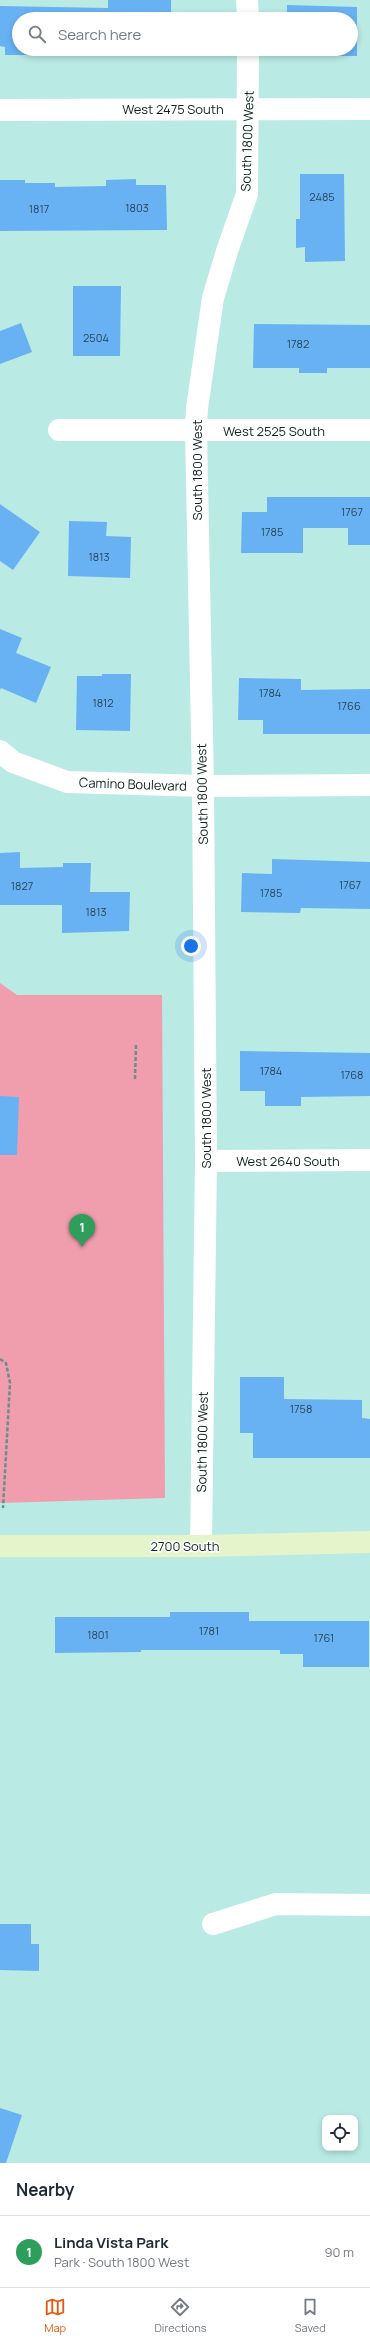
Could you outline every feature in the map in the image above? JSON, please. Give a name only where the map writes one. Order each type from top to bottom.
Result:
[{"type":"main road","name":"2700 South","points":[[0,1546],[201,1546],[370,1542]]},
{"type":"street","points":[[247,0],[248,12]]},
{"type":"street","name":"South 1800 West","points":[[201,1546],[206,1161],[203,786],[196,430],[197,408],[214,298],[227,251],[247,194],[249,108],[248,56]]},
{"type":"street","name":"West 2475 South","points":[[0,110],[249,108],[370,109]]},
{"type":"street","name":"West 2525 South","points":[[58,430],[370,430]]},
{"type":"street","name":"Camino Boulevard","points":[[0,751],[13,762],[67,782],[203,786],[370,785]]},
{"type":"street","name":"West 2640 South","points":[[206,1161],[370,1160]]},
{"type":"street","points":[[213,1924],[276,1904],[370,1905]]},
{"type":"path","points":[[135,1080],[136,1045]]},
{"type":"path","points":[[0,1359],[6,1363],[10,1383],[3,1508]]},
{"type":"shaded area","points":[[0,983],[17,995],[162,995],[165,1498],[0,1503]]},
{"type":"building","points":[[108,0],[171,0],[171,12],[12,12],[12,55],[5,55],[5,47],[0,46],[0,6],[108,8]]},
{"type":"building","points":[[287,5],[357,7],[357,12],[287,12]]},
{"type":"building","points":[[300,174],[344,174],[345,261],[305,262],[305,247],[296,248],[296,219],[300,219]]},
{"type":"building","points":[[136,179],[136,185],[166,185],[167,230],[0,231],[0,180],[25,180],[25,183],[55,183],[55,187],[106,186],[106,180]]},
{"type":"building","points":[[73,286],[121,286],[120,356],[73,356]]},
{"type":"building","points":[[21,323],[32,352],[0,364],[0,331]]},
{"type":"building","points":[[254,324],[370,325],[370,368],[327,368],[327,373],[299,373],[299,368],[253,368]]},
{"type":"building","points":[[267,497],[370,497],[370,545],[348,545],[348,528],[303,528],[303,553],[241,553],[242,512],[267,512]]},
{"type":"building","points":[[0,504],[40,532],[13,570],[0,561]]},
{"type":"building","points":[[69,521],[107,522],[106,536],[131,537],[130,578],[68,576]]},
{"type":"building","points":[[0,629],[22,638],[16,653],[51,667],[36,703],[1,688],[0,690]]},
{"type":"building","points":[[102,674],[131,674],[130,731],[76,730],[77,676],[102,676]]},
{"type":"building","points":[[239,678],[301,679],[301,690],[370,689],[370,734],[263,734],[263,720],[238,720]]},
{"type":"building","points":[[20,852],[20,868],[63,867],[63,863],[91,863],[90,892],[130,892],[129,931],[62,933],[62,905],[0,905],[0,853]]},
{"type":"building","points":[[272,859],[370,862],[370,909],[301,908],[300,913],[241,912],[242,873],[272,874]]},
{"type":"building","points":[[240,1051],[370,1053],[370,1096],[301,1097],[301,1106],[265,1106],[265,1091],[240,1091]]},
{"type":"building","points":[[0,1096],[19,1097],[17,1155],[0,1155]]},
{"type":"building","points":[[240,1377],[284,1377],[284,1399],[362,1400],[362,1418],[370,1419],[370,1458],[253,1458],[253,1433],[240,1433]]},
{"type":"building","points":[[170,1612],[249,1612],[249,1621],[369,1621],[369,1667],[303,1667],[303,1654],[280,1654],[280,1650],[141,1650],[141,1652],[55,1653],[55,1617],[170,1617]]},
{"type":"building","points":[[0,1924],[31,1924],[31,1944],[39,1944],[39,1971],[0,1970]]},
{"type":"building","points":[[0,2108],[22,2115],[6,2163],[0,2163]]},
{"type":"place","name":"Linda Vista Park","points":[[82,1247]]}]
